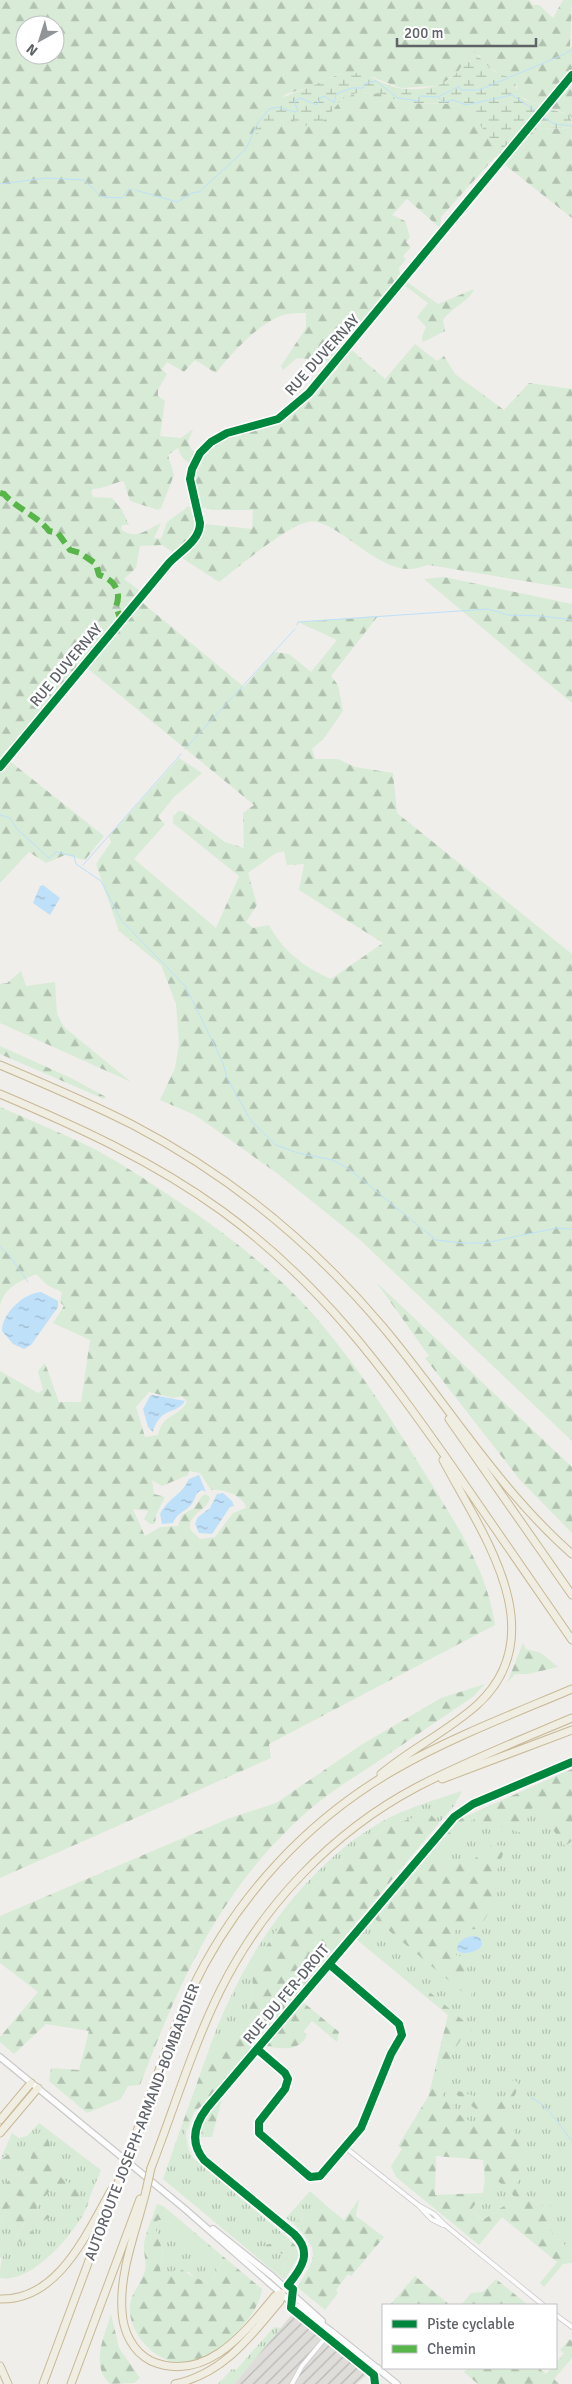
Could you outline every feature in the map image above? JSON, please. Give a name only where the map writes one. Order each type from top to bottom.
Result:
[{"type":"highway","points":[[0,1065],[132,1124],[223,1180],[279,1223],[325,1264],[373,1315],[509,1487],[548,1531],[572,1554]]},
{"type":"highway","points":[[0,1094],[79,1128],[140,1158],[188,1188],[246,1229],[303,1279],[345,1323],[388,1376],[572,1640]]},
{"type":"highway","points":[[411,1363],[572,1595]]},
{"type":"highway","points":[[356,1794],[399,1759],[479,1703],[498,1680],[511,1648],[512,1612],[503,1580],[484,1537],[428,1433]]},
{"type":"highway","name":"AUTOROUTE JOSEPH-ARMAND-BOMBARDIER","points":[[43,2384],[186,2003],[220,1938],[249,1896],[289,1850],[356,1794],[425,1753],[572,1689]]},
{"type":"highway","name":"AUTOROUTE JOSEPH-ARMAND-BOMBARDIER","points":[[71,2384],[145,2191],[212,2008],[233,1967],[258,1928],[292,1885],[328,1850],[366,1819],[415,1788],[572,1718]]},
{"type":"highway","points":[[415,1788],[493,1761],[572,1730]]},
{"type":"highway","points":[[0,2120],[34,2085]]},
{"type":"highway","points":[[0,2133],[34,2085]]},
{"type":"highway","points":[[0,2299],[18,2298],[29,2294],[59,2272],[80,2245],[122,2172]]},
{"type":"highway","points":[[145,2191],[126,2268],[121,2304],[126,2332],[134,2347],[146,2358],[160,2366],[178,2370],[192,2369],[208,2364],[232,2346],[275,2296],[284,2291]]},
{"type":"highway","points":[[175,2384],[205,2374],[233,2356],[280,2301],[284,2291]]},
{"type":"highway","points":[[0,2366],[8,2384]]},
{"type":"main road","points":[[0,2057],[284,2291],[306,2314],[331,2330],[397,2384]]},
{"type":"main road","points":[[375,2384],[374,2374],[378,2368]]},
{"type":"street","name":"RUE DUVERNAY","points":[[0,766],[168,563],[195,539],[200,529],[200,523],[190,479],[192,469],[200,453],[211,442],[226,432],[278,419],[309,393],[572,75]]},
{"type":"street","name":"RUE DU FER-DROIT","points":[[284,2291],[303,2263],[305,2253],[302,2243],[294,2234],[206,2162],[199,2153],[195,2142],[196,2128],[201,2117],[457,1814],[477,1802],[572,1762]]},
{"type":"street","points":[[257,2049],[286,2073],[288,2079],[285,2090],[259,2122],[258,2130],[262,2136],[314,2178],[323,2174],[346,2148],[365,2121],[402,2032],[398,2024],[329,1964]]},
{"type":"street","points":[[346,2148],[418,2205],[434,2214],[445,2226],[542,2304]]},
{"type":"street","points":[[557,2316],[572,2328]]},
{"type":"street","points":[[292,2384],[302,2366],[331,2330]]},
{"type":"shaded area","points":[[293,2313],[368,2374],[356,2384],[234,2384]]},
{"type":"green space","points":[[0,0],[529,0],[533,5],[539,5],[553,18],[563,0],[572,0],[570,47],[572,47],[572,118],[523,97],[517,92],[517,85],[486,65],[479,55],[468,53],[459,71],[446,81],[434,86],[401,88],[372,77],[339,74],[313,86],[286,94],[253,134],[287,117],[304,125],[342,99],[359,92],[382,94],[404,103],[457,104],[470,112],[496,146],[535,129],[572,128],[572,218],[495,157],[441,217],[440,228],[407,199],[392,215],[405,221],[410,237],[406,242],[411,247],[403,256],[406,259],[399,268],[401,278],[347,346],[385,379],[415,344],[437,361],[444,356],[455,374],[504,410],[529,383],[572,389],[572,589],[429,565],[412,569],[396,567],[368,553],[342,534],[318,522],[308,522],[288,531],[250,557],[219,582],[162,545],[140,546],[136,568],[124,579],[143,593],[138,599],[244,687],[274,652],[289,654],[311,672],[337,640],[298,622],[378,616],[331,676],[338,685],[343,711],[325,737],[312,749],[315,759],[338,759],[355,767],[393,773],[397,813],[572,954],[572,1441],[359,1239],[278,1174],[195,1115],[160,1100],[175,1068],[179,1044],[176,1004],[161,965],[119,931],[96,864],[111,842],[109,836],[179,758],[202,773],[174,797],[158,817],[165,824],[134,859],[216,928],[239,876],[173,823],[173,816],[179,811],[184,812],[225,842],[244,848],[243,813],[254,805],[82,664],[2,755],[104,836],[85,860],[65,855],[46,863],[29,852],[0,883]],"holes":[[[306,313],[306,328],[281,366],[283,370],[297,358],[330,361],[338,368],[309,400],[292,414],[272,424],[223,439],[202,458],[192,450],[188,442],[193,429],[181,438],[160,436],[165,401],[158,396],[158,390],[167,374],[162,369],[167,362],[184,372],[195,360],[216,373],[238,347],[267,323],[287,314]],[[178,448],[183,458],[196,467],[193,486],[198,506],[212,510],[253,510],[252,529],[195,523],[189,506],[167,522],[161,539],[154,538],[161,523],[141,533],[131,534],[121,529],[122,525],[129,525],[122,510],[112,498],[93,497],[91,492],[93,489],[122,481],[130,501],[158,510],[161,508],[174,475],[168,455]],[[284,851],[287,865],[304,864],[299,890],[383,943],[331,979],[303,964],[287,950],[269,925],[253,928],[246,922],[257,905],[248,873],[276,853]]]},
{"type":"green space","points":[[473,51],[493,71],[515,80],[517,92],[525,100],[571,116],[572,128],[552,128],[534,131],[518,138],[502,149],[496,146],[470,112],[457,104],[404,103],[382,94],[359,92],[342,99],[318,128],[304,125],[287,117],[253,135],[264,113],[279,100],[337,75],[355,73],[400,88],[428,88],[446,82],[460,68],[468,53]]},
{"type":"green space","points":[[407,282],[438,304],[474,289],[469,297],[443,320],[445,331],[423,342],[422,337],[426,327],[417,317],[428,303],[404,285]]},
{"type":"green space","points":[[444,577],[572,604],[572,703],[424,579]]},
{"type":"green space","points":[[21,971],[26,986],[55,982],[57,1014],[64,1027],[131,1082],[0,1023],[0,984],[7,983]]},
{"type":"green space","points":[[0,1046],[71,1078],[106,1097],[104,1099],[0,1054]]},
{"type":"green space","points":[[0,1107],[91,1147],[113,1159],[226,1235],[265,1267],[301,1301],[333,1338],[361,1375],[447,1509],[477,1564],[491,1604],[495,1625],[269,1744],[271,1758],[0,1878],[0,1371],[38,1393],[43,1390],[38,1371],[45,1363],[59,1402],[81,1402],[90,1340],[53,1323],[64,1306],[60,1302],[62,1292],[47,1285],[36,1274],[9,1289],[0,1305]],"holes":[[[149,1392],[173,1398],[182,1396],[187,1402],[179,1411],[163,1423],[158,1435],[145,1437],[136,1407]],[[189,1471],[200,1473],[211,1490],[227,1492],[242,1500],[246,1508],[233,1513],[215,1537],[200,1539],[190,1529],[190,1523],[195,1515],[208,1503],[210,1498],[206,1494],[202,1496],[194,1508],[182,1515],[178,1526],[160,1527],[145,1536],[133,1509],[148,1511],[144,1519],[150,1524],[155,1524],[156,1515],[165,1497],[154,1494],[152,1480],[162,1486],[188,1475]]]},
{"type":"green space","points":[[377,1283],[572,1467],[572,1533],[520,1480],[425,1358],[429,1356]]},
{"type":"green space","points":[[523,1643],[526,1649],[541,1653],[558,1667],[528,1674],[515,1674],[507,1683]]},
{"type":"green space","points":[[485,1684],[474,1696],[317,1803],[278,1840],[251,1870],[207,1936],[188,1971],[140,2085],[128,2086],[121,2099],[87,2113],[49,2081],[51,2068],[79,2070],[89,2031],[46,2024],[14,2054],[0,2042],[0,2037],[38,1992],[0,1963],[0,1916],[230,1818],[276,1803],[361,1745],[441,1698]]},
{"type":"green space","points":[[572,1769],[572,2252],[516,2198],[484,2220],[471,2210],[483,2193],[485,2186],[482,2145],[429,2095],[448,2015],[357,1940],[460,1819]]},
{"type":"green space","points":[[572,1769],[572,1841],[565,1846],[551,1827],[546,1811],[538,1806],[531,1809],[522,1833],[473,1819],[434,1863],[473,1860],[492,1845],[506,1846],[497,1871],[492,1903],[487,1915],[478,1929],[454,1930],[456,1955],[464,1957],[468,1966],[463,1974],[472,1991],[471,1999],[375,1919],[460,1819]]},
{"type":"green space","points":[[462,1791],[454,1806],[439,1823],[429,1813],[391,1825],[368,1839],[345,1857],[290,1910],[252,1968],[253,1992],[241,2030],[207,2055],[235,1988],[253,1955],[297,1894],[323,1867],[351,1842],[381,1822],[410,1808]]},
{"type":"green space","points":[[429,1813],[439,1823],[212,2097],[194,2112],[187,2131],[183,2122],[207,2055],[241,2030],[253,1992],[252,1968],[290,1910],[345,1857],[368,1839],[391,1825]]},
{"type":"green space","points":[[426,1989],[472,2028],[471,2031],[464,2035],[452,2053],[451,2065],[438,2086],[438,2089],[443,2092],[442,2098],[455,2107],[452,2110],[473,2123],[481,2113],[453,2092],[455,2090],[486,2099],[501,2098],[512,2088],[509,2084],[513,2080],[517,2082],[517,2091],[505,2116],[519,2141],[522,2151],[516,2188],[540,2208],[543,2205],[544,2196],[556,2215],[554,2227],[546,2227],[572,2252],[572,2263],[563,2264],[544,2287],[540,2283],[557,2262],[502,2217],[479,2245],[396,2177],[391,2166],[402,2149],[398,2146],[429,2095],[448,2015],[421,1992]],"holes":[[[436,2156],[484,2160],[485,2178],[483,2193],[435,2195]],[[497,2180],[516,2198],[483,2220],[471,2210],[483,2193]]]},
{"type":"green space","points":[[303,2002],[339,2032],[337,2042],[312,2021],[303,2032],[307,2035],[304,2040],[295,2047],[277,2048],[266,2046]]},
{"type":"green space","points":[[222,2099],[212,2137],[200,2137],[204,2120]]},
{"type":"green space","points":[[183,2122],[190,2154],[193,2158],[288,2238],[266,2245],[266,2249],[286,2255],[282,2278],[163,2179]]},
{"type":"green space","points":[[39,2123],[101,2170],[89,2199],[80,2198],[60,2178],[64,2171],[48,2158],[40,2132],[30,2160],[20,2147],[1,2158],[12,2133],[19,2138],[27,2136]]},
{"type":"green space","points":[[40,2131],[49,2143],[48,2158],[64,2171],[61,2178],[80,2189],[80,2198],[89,2199],[87,2207],[79,2207],[68,2193],[52,2188],[36,2207],[43,2217],[51,2213],[52,2216],[29,2229],[36,2235],[11,2245],[0,2259],[0,2252],[17,2236],[26,2221],[13,2226],[11,2224],[20,2197],[17,2195],[0,2221],[0,2191],[14,2174],[22,2179],[30,2177],[34,2173],[2,2167],[0,2170],[0,2160],[20,2146],[30,2160]]},
{"type":"green space","points":[[2,2167],[34,2173],[30,2177],[21,2179],[14,2174],[0,2191],[0,2170]]},
{"type":"green space","points":[[52,2187],[68,2193],[79,2207],[87,2207],[81,2218],[63,2242],[38,2265],[12,2278],[0,2278],[0,2268],[7,2249],[18,2241],[35,2235],[28,2229],[52,2216],[51,2213],[43,2217],[36,2207]]},
{"type":"green space","points":[[310,2191],[329,2208],[293,2223],[286,2218]]},
{"type":"green space","points":[[17,2195],[20,2197],[13,2226],[26,2220],[17,2236],[0,2252],[0,2221]]},
{"type":"green space","points":[[359,2199],[356,2216],[384,2237],[351,2276],[348,2274],[336,2290],[338,2293],[325,2310],[297,2287],[309,2268],[313,2254],[308,2240],[293,2223],[329,2208],[344,2220]]},
{"type":"green space","points":[[157,2204],[163,2206],[262,2289],[260,2299],[254,2310],[237,2332],[215,2351],[195,2362],[173,2362],[162,2358],[144,2343],[132,2324],[130,2313],[131,2301],[145,2271],[144,2244]],"holes":[[[158,2220],[165,2220],[213,2258],[216,2275],[209,2282],[195,2278],[179,2268],[165,2276],[160,2270],[163,2252],[155,2227]]]},
{"type":"green space","points":[[158,2220],[165,2220],[213,2258],[216,2275],[209,2282],[195,2278],[189,2272],[165,2276],[160,2270],[163,2252],[155,2227]]},
{"type":"green space","points":[[288,2238],[295,2245],[299,2256],[285,2279],[282,2278],[286,2255],[266,2249],[266,2245]]},
{"type":"green space","points":[[415,2276],[449,2304],[391,2304]]},
{"type":"green space","points":[[496,2279],[527,2304],[462,2304],[471,2293],[483,2292]]},
{"type":"green space","points":[[111,2314],[119,2348],[140,2378],[134,2383],[110,2384],[101,2368],[100,2350]]},
{"type":"green space","points":[[274,2327],[281,2328],[234,2384],[218,2384],[232,2369],[236,2370]]},
{"type":"green space","points":[[570,2339],[572,2341],[572,2358],[554,2379],[559,2384],[478,2384],[464,2372],[467,2369],[540,2369],[546,2374],[551,2369],[557,2369],[557,2362],[564,2353],[560,2350]]},
{"type":"water","points":[[43,885],[60,898],[50,915],[33,903],[40,886]]},
{"type":"water","points":[[41,1292],[58,1301],[58,1307],[31,1345],[24,1349],[13,1344],[2,1331],[3,1324],[15,1305],[34,1293]]},
{"type":"water","points":[[150,1396],[185,1401],[178,1408],[164,1414],[156,1424],[153,1432],[148,1427],[143,1409]]},
{"type":"water","points":[[199,1475],[206,1492],[202,1490],[198,1493],[192,1504],[178,1515],[173,1523],[162,1524],[160,1514],[163,1509],[183,1489],[189,1479]]},
{"type":"water","points":[[223,1493],[232,1501],[234,1506],[230,1507],[212,1534],[199,1533],[195,1524],[198,1517],[210,1508],[217,1494]]},
{"type":"water","points":[[475,1936],[480,1938],[482,1944],[480,1948],[465,1953],[457,1950],[457,1947],[463,1940]]},
{"type":"waterway","points":[[135,190],[177,202],[192,193],[199,192],[246,149],[257,124],[269,109],[278,107],[295,112],[298,111],[294,101],[300,98],[317,105],[320,98],[324,96],[334,103],[336,94],[352,88],[363,88],[366,83],[376,81],[398,98],[418,101],[420,96],[438,97],[459,86],[461,90],[479,90],[565,54],[572,49]]},
{"type":"waterway","points":[[439,98],[444,102],[453,100],[466,105],[512,95],[536,111]]},
{"type":"waterway","points":[[543,117],[555,124],[572,126]]},
{"type":"waterway","points":[[0,184],[47,178],[84,180],[102,197],[122,198],[129,189],[132,190]]},
{"type":"waterway","points":[[297,625],[298,622],[488,609],[508,615],[542,616],[572,620]]},
{"type":"waterway","points":[[185,749],[295,629]]},
{"type":"waterway","points":[[83,865],[181,754]]},
{"type":"waterway","points":[[0,815],[10,818],[17,829],[49,858],[56,852],[74,856],[76,864],[101,881],[121,920],[186,987],[223,1063],[227,1078],[251,1121],[276,1145],[298,1153],[333,1160],[349,1169],[436,1240],[485,1243],[557,1228],[572,1229]]},
{"type":"waterway","points":[[0,1247],[9,1255],[28,1282]]},
{"type":"waterway","points":[[531,2098],[548,2110],[572,2141]]},
{"type":"marked path","points":[[0,493],[4,494],[39,521],[49,531],[58,533],[70,550],[80,553],[96,564],[99,575],[113,583],[117,591],[118,601],[116,606],[121,621]]},
{"type":"cycle path","points":[[0,767],[169,563],[197,535],[200,523],[190,479],[192,469],[200,453],[211,442],[227,433],[278,419],[309,393],[572,75]]},
{"type":"cycle path","points":[[375,2384],[374,2375],[291,2308],[293,2289],[288,2285],[298,2272],[303,2260],[303,2247],[300,2241],[204,2160],[195,2141],[197,2127],[207,2108],[454,1817],[473,1804],[572,1762]]},
{"type":"cycle path","points":[[257,2049],[285,2073],[288,2079],[285,2089],[259,2122],[259,2133],[310,2177],[320,2176],[361,2128],[391,2054],[402,2035],[399,2024],[329,1964]]}]
